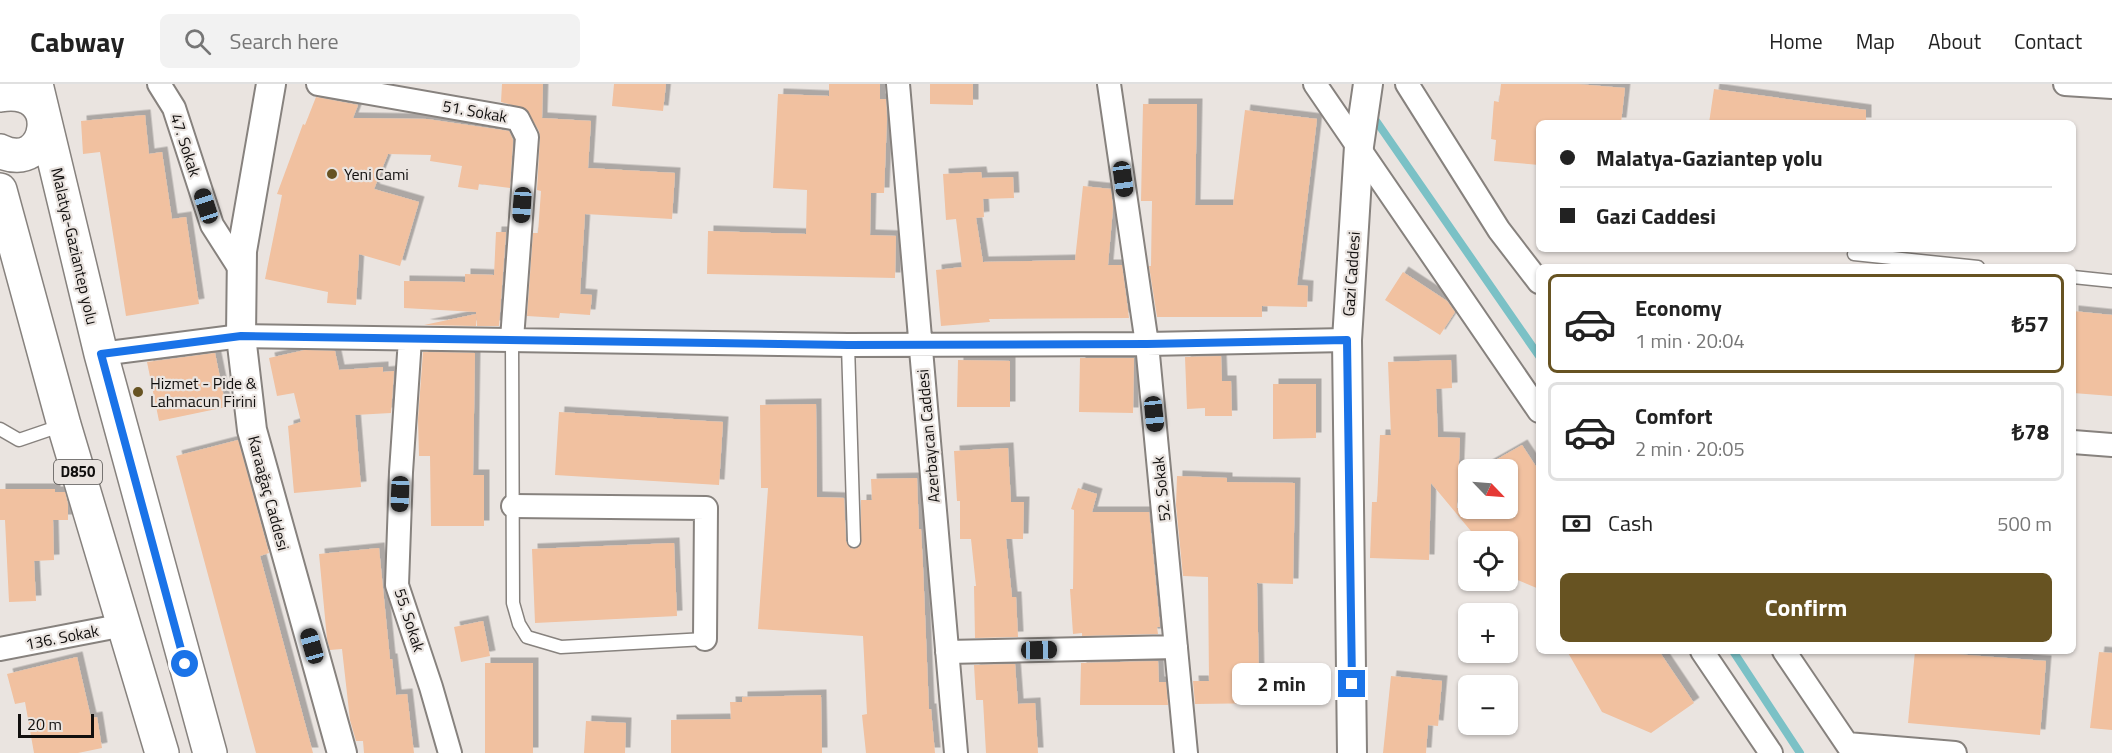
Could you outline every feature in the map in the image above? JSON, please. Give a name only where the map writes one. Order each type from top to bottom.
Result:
[{"type":"highway","name":"Malatya-Gaziantep yolu","points":[[36,84],[101,354],[210,753]]},
{"type":"highway","points":[[0,95],[13,92],[28,95],[40,106],[45,120],[44,135],[35,148],[7,157]]},
{"type":"highway","name":"D850","points":[[0,190],[64,425],[162,753]]},
{"type":"highway","points":[[0,256],[25,281]]},
{"type":"street","name":"47. Sokak","points":[[159,84],[174,108],[212,225],[242,272]]},
{"type":"street","name":"Karaağaç Caddesi","points":[[272,84],[242,251],[241,336],[252,430],[342,753]]},
{"type":"street","name":"51. Sokak","points":[[318,84],[519,119],[527,137],[512,339]]},
{"type":"street","name":"Azerbaycan Caddesi","points":[[898,84],[956,753]]},
{"type":"street","name":"52. Sokak","points":[[1109,84],[1147,344],[1186,753]]},
{"type":"street","points":[[1315,84],[1536,407]]},
{"type":"street","name":"Gazi Caddesi","points":[[1352,753],[1347,340],[1359,146],[1368,84]]},
{"type":"street","points":[[1407,84],[1499,230],[1536,278]]},
{"type":"street","points":[[2065,84],[2112,87]]},
{"type":"street","points":[[101,354],[241,336],[848,345],[1147,344],[1347,340]]},
{"type":"street","name":"55. Sokak","points":[[410,339],[401,472],[397,585],[432,687],[450,753]]},
{"type":"street","points":[[2076,442],[2112,445]]},
{"type":"street","points":[[513,506],[706,507],[705,639]]},
{"type":"street","name":"136. Sokak","points":[[0,649],[124,625]]},
{"type":"street","points":[[947,652],[1176,647]]},
{"type":"street","points":[[1704,654],[1771,753]]},
{"type":"street","points":[[1786,654],[1850,748],[1955,753]]},
{"type":"lane","points":[[1854,254],[1949,264]]},
{"type":"lane","points":[[2076,277],[2112,281]]},
{"type":"lane","points":[[512,339],[513,603],[519,624],[527,637],[561,646],[705,639]]},
{"type":"lane","points":[[848,345],[854,541]]},
{"type":"lane","points":[[0,429],[19,440],[64,425]]},
{"type":"building","points":[[502,84],[543,84],[542,118],[591,121],[588,168],[675,173],[672,219],[585,214],[580,294],[592,295],[590,315],[560,313],[559,318],[527,316],[533,233],[538,233],[541,191],[537,190],[540,137],[526,109],[501,102]]},
{"type":"building","points":[[614,84],[666,84],[663,111],[612,106]]},
{"type":"building","points":[[829,84],[880,84],[880,99],[886,99],[884,193],[871,193],[870,235],[896,236],[895,278],[707,274],[708,231],[806,234],[807,190],[773,188],[778,94],[829,96]]},
{"type":"building","points":[[930,84],[973,84],[973,105],[930,104]]},
{"type":"building","points":[[1501,84],[1577,84],[1625,88],[1621,120],[1536,120],[1536,165],[1494,161],[1496,140],[1491,139],[1494,101],[1499,102]]},
{"type":"building","points":[[1714,89],[1866,110],[1866,120],[1709,120]]},
{"type":"building","points":[[316,97],[358,105],[353,118],[427,119],[509,131],[513,140],[510,188],[479,184],[478,190],[458,187],[462,166],[430,161],[431,155],[388,154],[374,189],[419,202],[400,266],[359,254],[356,305],[327,303],[328,292],[265,279],[282,195],[277,194],[303,124],[305,125]]},
{"type":"building","points":[[1143,104],[1197,104],[1195,205],[1233,205],[1245,110],[1317,119],[1297,285],[1308,286],[1307,307],[1262,306],[1262,317],[1157,317],[1149,266],[1151,266],[1152,201],[1141,201]]},
{"type":"building","points":[[145,115],[149,154],[162,152],[172,219],[186,217],[199,304],[126,316],[100,152],[83,154],[81,121]]},
{"type":"building","points":[[981,172],[982,178],[1013,177],[1014,198],[983,199],[984,217],[976,218],[983,262],[1075,260],[1083,186],[1111,189],[1113,208],[1108,265],[1122,265],[1129,318],[989,319],[990,322],[941,326],[936,270],[962,267],[956,219],[946,220],[943,174]]},
{"type":"building","points":[[496,232],[506,232],[499,326],[477,326],[476,315],[476,326],[424,325],[476,314],[476,312],[404,308],[404,281],[465,282],[465,274],[494,275]]},
{"type":"building","points":[[1403,272],[1447,301],[1455,312],[1440,335],[1385,300]]},
{"type":"building","points":[[2076,311],[2112,315],[2112,396],[2076,393]]},
{"type":"building","points":[[305,350],[335,351],[339,370],[383,367],[383,372],[394,371],[391,413],[355,415],[361,487],[294,493],[288,426],[301,422],[294,393],[277,396],[269,358]]},
{"type":"building","points":[[423,352],[475,353],[473,475],[484,475],[484,526],[431,526],[430,456],[419,456],[418,419]]},
{"type":"building","points":[[215,353],[226,407],[159,421],[147,362]]},
{"type":"building","points":[[1221,356],[1222,381],[1231,381],[1232,416],[1205,416],[1205,408],[1187,409],[1185,357]]},
{"type":"building","points":[[1080,358],[1134,358],[1133,413],[1079,412]]},
{"type":"building","points":[[958,360],[1010,361],[1010,407],[957,407]]},
{"type":"building","points":[[1451,360],[1452,388],[1436,389],[1438,437],[1460,438],[1458,516],[1431,483],[1429,560],[1370,558],[1372,502],[1377,502],[1380,435],[1391,435],[1388,362]]},
{"type":"building","points":[[1273,384],[1316,384],[1316,438],[1273,439]]},
{"type":"building","points":[[816,404],[817,497],[844,498],[846,541],[850,548],[855,549],[861,544],[861,500],[872,500],[871,479],[917,478],[929,709],[931,709],[935,753],[866,753],[862,715],[867,714],[863,636],[758,629],[768,488],[761,488],[760,405]]},
{"type":"building","points":[[559,412],[723,422],[719,485],[555,475]]},
{"type":"building","points":[[238,440],[269,553],[260,556],[313,753],[256,753],[176,456]]},
{"type":"building","points":[[1522,445],[1536,466],[1536,588],[1518,580],[1518,531],[1471,531],[1461,519],[1518,519],[1518,459],[1497,459]]},
{"type":"building","points":[[1008,448],[1011,502],[1024,502],[1023,539],[1006,539],[1012,597],[1016,597],[1018,637],[975,638],[974,586],[976,586],[971,539],[960,539],[960,501],[957,501],[954,451]]},
{"type":"building","points":[[1177,476],[1227,478],[1227,482],[1295,483],[1293,584],[1257,583],[1259,680],[1270,680],[1270,703],[1195,704],[1193,681],[1209,681],[1208,577],[1183,576],[1176,505]]},
{"type":"building","points":[[1078,488],[1097,494],[1092,512],[1149,512],[1160,627],[1157,627],[1158,634],[1082,636],[1082,633],[1073,634],[1070,589],[1073,589],[1074,510],[1071,509]]},
{"type":"building","points":[[0,489],[55,489],[55,492],[65,492],[68,520],[53,520],[54,560],[34,561],[36,601],[9,602],[5,520],[0,520]]},
{"type":"building","points":[[674,543],[677,616],[535,623],[532,549]]},
{"type":"building","points":[[379,548],[390,659],[392,659],[396,695],[407,694],[414,753],[364,753],[363,741],[356,741],[350,720],[342,649],[330,650],[327,639],[319,554]]},
{"type":"building","points":[[483,621],[490,656],[461,662],[454,627]]},
{"type":"building","points":[[2099,652],[2112,653],[2112,730],[2090,728]]},
{"type":"building","points":[[1569,654],[1661,654],[1694,703],[1651,733],[1602,712]]},
{"type":"building","points":[[1915,654],[1954,654],[2046,661],[2040,735],[1908,723]]},
{"type":"building","points":[[77,657],[91,718],[97,717],[102,748],[78,753],[34,753],[25,702],[15,704],[7,674]]},
{"type":"building","points":[[1158,661],[1159,682],[1166,682],[1168,705],[1080,705],[1081,663]]},
{"type":"building","points":[[485,663],[533,663],[533,753],[485,753]]},
{"type":"building","points":[[1015,664],[1018,704],[1035,703],[1038,753],[986,753],[983,700],[976,700],[974,665]]},
{"type":"building","points":[[1391,676],[1442,681],[1438,726],[1428,725],[1426,753],[1383,753]]},
{"type":"building","points":[[821,695],[822,753],[671,753],[671,720],[731,719],[730,702],[742,702],[742,697]]},
{"type":"building","points":[[586,721],[626,723],[625,753],[584,753]]},
{"type":"waterway","points":[[1372,115],[1536,352]]},
{"type":"waterway","points":[[1735,654],[1800,753]]},
{"type":"place","name":"Yeni Cami","points":[[332,174]]},
{"type":"place","name":"Hizmet - Pide & Lahmacun Firini","points":[[138,392]]},
{"type":"route","points":[[185,664],[101,354],[241,336],[848,345],[1147,344],[1347,340],[1352,684]]}]
